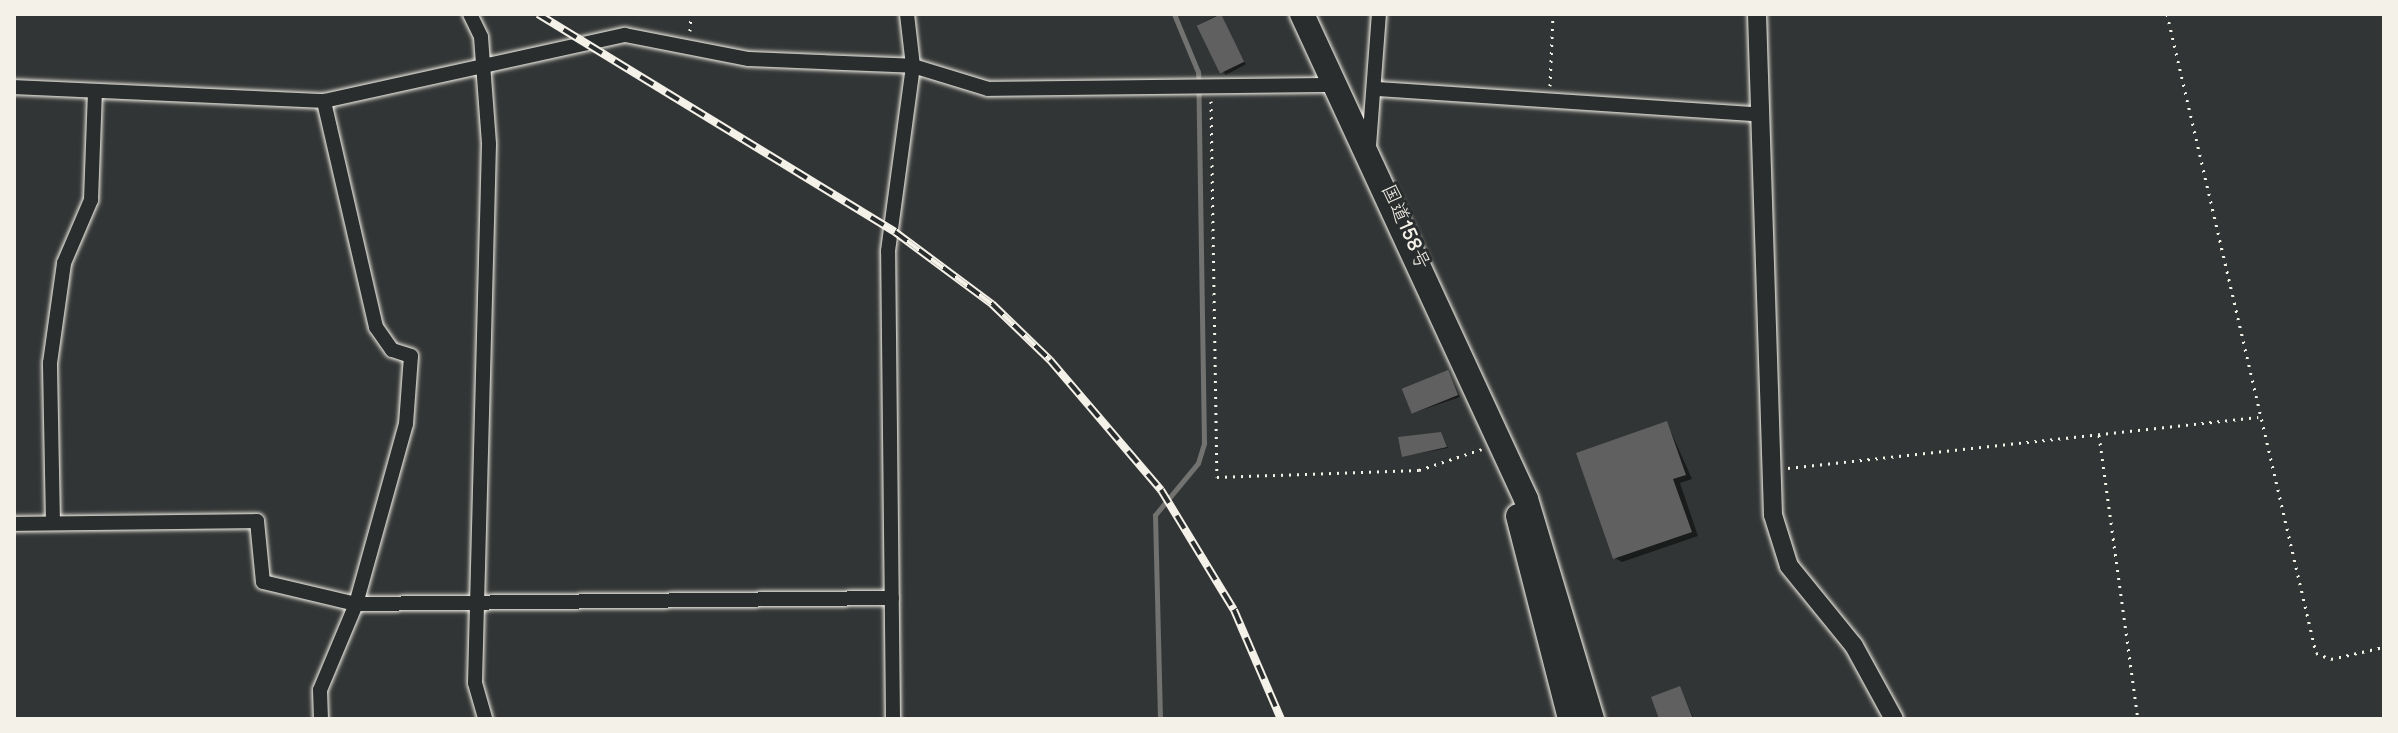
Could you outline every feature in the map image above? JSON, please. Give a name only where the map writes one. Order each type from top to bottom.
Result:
[{"type":"highway","name":"国道158号","points":[[1302,14],[1369,146],[1501,443],[1544,551],[1592,719]]},
{"type":"highway","name":"国道158号","points":[[1501,443],[1570,719]]},
{"type":"street","points":[[470,14],[485,68],[489,144],[475,683],[485,719]]},
{"type":"street","points":[[893,719],[888,251],[913,66],[907,14]]},
{"type":"street","points":[[1369,146],[1377,89],[1379,14]]},
{"type":"street","points":[[1757,14],[1756,114],[1769,470],[1789,566],[1854,646],[1894,719]]},
{"type":"street","points":[[14,87],[324,101],[625,35],[749,59],[913,66],[988,89],[1202,81],[1339,86]]},
{"type":"street","points":[[1377,89],[1756,114]]},
{"type":"street","points":[[53,523],[50,363],[64,263],[91,200],[95,92]]},
{"type":"street","points":[[321,719],[320,690],[356,604],[406,424],[411,356],[392,350],[376,327],[324,101]]},
{"type":"street","points":[[14,524],[257,521],[263,582],[356,604],[892,598]]},
{"type":"path","points":[[1549,100],[1553,14]]},
{"type":"path","points":[[2167,14],[2258,417],[2316,653],[2331,659],[2384,647]]},
{"type":"path","points":[[1202,81],[1217,477],[1419,470],[1501,443]]},
{"type":"path","points":[[1769,470],[2258,417]]},
{"type":"path","points":[[2099,435],[2138,719]]},
{"type":"building","points":[[1221,14],[1244,62],[1220,73],[1197,26]]},
{"type":"building","points":[[1448,370],[1458,395],[1412,414],[1402,389]]},
{"type":"building","points":[[1667,421],[1686,475],[1673,479],[1692,532],[1613,559],[1576,453]]},
{"type":"building","points":[[1441,432],[1447,447],[1402,457],[1398,437]]},
{"type":"building","points":[[1680,686],[1693,719],[1659,719],[1651,697]]},
{"type":"waterway","points":[[1160,719],[1155,515],[1198,463],[1204,443],[1198,72],[1174,14]]},
{"type":"railway","points":[[538,14],[895,232],[992,304],[1050,360],[1161,490],[1234,610],[1281,719]]}]
